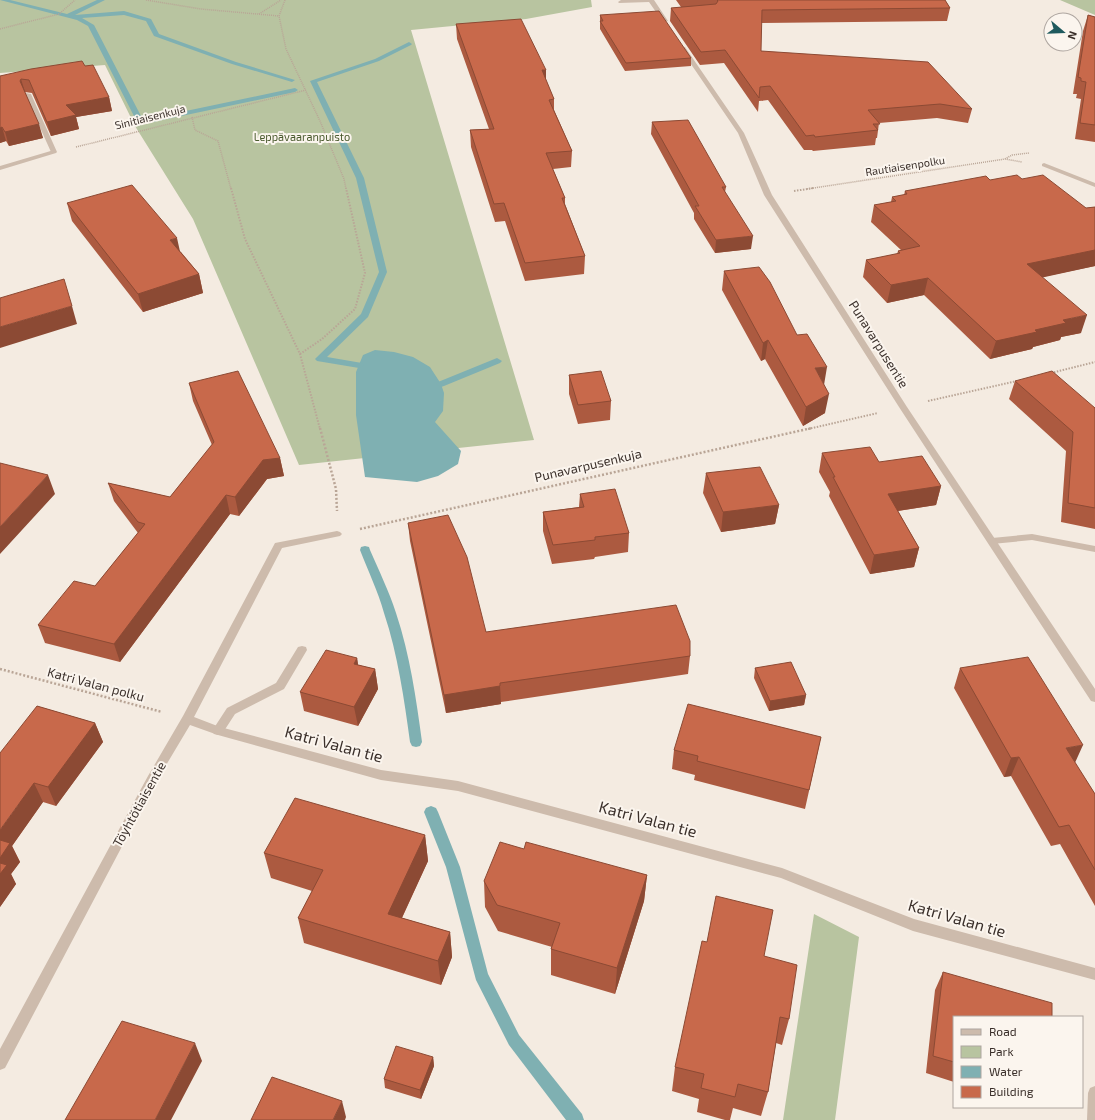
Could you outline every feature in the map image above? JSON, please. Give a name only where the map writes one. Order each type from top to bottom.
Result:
[{"type":"street","points":[[621,2],[651,0],[667,18],[671,30]]},
{"type":"street","name":"Punavarpusentie","points":[[679,42],[741,133],[768,195],[903,407],[1095,698]]},
{"type":"street","points":[[0,168],[54,152],[28,94]]},
{"type":"street","points":[[1044,165],[1095,185]]},
{"type":"street","name":"Töyhtötiaisentie","points":[[0,1063],[152,779],[187,719],[278,545],[337,534]]},
{"type":"street","points":[[992,541],[1032,537],[1095,549]]},
{"type":"street","points":[[218,731],[231,711],[280,686],[302,650]]},
{"type":"street","name":"Katri Valan tie","points":[[187,719],[218,731],[381,775],[458,786],[782,873],[816,885],[913,925],[1095,974]]},
{"type":"street","points":[[1094,1120],[1095,1093]]},
{"type":"path","points":[[0,28],[59,14],[75,0]]},
{"type":"path","points":[[146,0],[201,9],[279,16]]},
{"type":"path","points":[[259,14],[281,0]]},
{"type":"path","points":[[285,0],[279,16],[286,49],[320,121],[344,179],[365,273],[355,309],[322,339],[300,354]]},
{"type":"path","name":"Sinitiaisenkuja","points":[[54,152],[306,90]]},
{"type":"path","points":[[192,117],[194,130],[218,141],[245,239],[300,354],[336,489],[337,534]]},
{"type":"path","name":"Rautiaisenpolku","points":[[768,195],[1004,159],[1044,165]]},
{"type":"path","points":[[1045,374],[1095,362]]},
{"type":"path","name":"Punavarpusenkuja","points":[[337,534],[1022,380]]},
{"type":"path","name":"Katri Valan polku","points":[[0,669],[187,719]]},
{"type":"green space","name":"Leppävaaranpuisto","points":[[0,0],[591,0],[592,7],[526,19],[411,30],[534,440],[299,465],[193,219],[135,126],[105,65],[0,73]]},
{"type":"green space","points":[[1060,0],[1095,0],[1095,15]]},
{"type":"green space","points":[[814,914],[859,937],[835,1120],[783,1120]]},
{"type":"water","points":[[375,350],[394,352],[413,357],[430,367],[441,384],[444,393],[443,411],[435,422],[461,451],[458,464],[438,476],[417,482],[365,477],[356,415],[356,372],[363,355]]},
{"type":"building","points":[[717,0],[945,0],[950,8],[762,10],[761,51],[928,62],[972,109],[940,104],[868,110],[880,124],[873,124],[878,130],[815,137],[814,135],[806,136],[770,86],[760,87],[759,98],[725,50],[701,52],[671,8],[716,4],[718,1]]},
{"type":"building","points":[[659,11],[691,58],[626,63],[600,21],[603,21],[600,15]]},
{"type":"building","points":[[1088,15],[1095,17],[1095,125],[1080,123],[1086,82],[1081,81],[1081,78],[1078,77]]},
{"type":"building","points":[[521,19],[546,70],[542,70],[554,99],[549,100],[572,151],[546,153],[565,198],[562,198],[585,256],[525,263],[504,203],[494,204],[470,130],[494,129],[456,24]]},
{"type":"building","points":[[82,61],[85,66],[93,65],[109,97],[66,105],[76,115],[47,122],[29,80],[21,79],[20,81],[39,124],[5,132],[2,127],[0,128],[0,76],[31,69]]},
{"type":"building","points":[[688,120],[726,187],[722,187],[753,236],[716,240],[695,206],[699,206],[652,122]]},
{"type":"building","points":[[1017,175],[1022,179],[1043,175],[1086,208],[1095,207],[1095,250],[1027,264],[1087,315],[1063,320],[1066,323],[1035,330],[1037,332],[996,341],[928,278],[891,285],[866,260],[900,253],[898,251],[920,246],[874,205],[896,201],[892,197],[907,194],[905,191],[986,176],[990,180]]},
{"type":"building","points":[[132,185],[177,238],[170,240],[199,274],[138,294],[67,203]]},
{"type":"building","points":[[759,267],[770,282],[797,335],[807,334],[827,367],[815,368],[829,394],[806,407],[768,340],[763,343],[724,271]]},
{"type":"building","points":[[64,279],[72,306],[0,327],[0,298]]},
{"type":"building","points":[[238,371],[280,458],[263,460],[235,497],[226,495],[114,644],[38,625],[74,581],[95,586],[145,524],[138,522],[108,483],[170,497],[214,442],[189,383]]},
{"type":"building","points":[[601,371],[611,401],[578,405],[569,375]]},
{"type":"building","points":[[1052,371],[1095,408],[1095,508],[1068,503],[1073,432],[1015,381]]},
{"type":"building","points":[[870,447],[879,462],[922,456],[941,486],[888,494],[919,548],[874,555],[822,453]]},
{"type":"building","points":[[0,463],[48,475],[0,527]]},
{"type":"building","points":[[760,467],[779,505],[723,512],[706,473]]},
{"type":"building","points":[[615,489],[629,533],[595,537],[595,540],[553,545],[543,512],[584,507],[580,494]]},
{"type":"building","points":[[448,515],[467,557],[486,632],[676,605],[690,641],[690,656],[500,683],[500,686],[444,695],[408,523]]},
{"type":"building","points":[[326,650],[357,658],[354,664],[375,669],[354,707],[300,692]]},
{"type":"building","points":[[1028,657],[1083,745],[1066,748],[1095,794],[1095,870],[1069,825],[1059,827],[1019,757],[1011,758],[960,668]]},
{"type":"building","points":[[791,662],[806,695],[770,701],[755,668]]},
{"type":"building","points":[[688,704],[821,737],[809,790],[697,761],[698,756],[674,750]]},
{"type":"building","points":[[37,706],[95,723],[48,787],[34,783],[0,830],[0,753]]},
{"type":"building","points":[[295,798],[425,835],[388,914],[450,932],[438,961],[298,918],[323,870],[264,853]]},
{"type":"building","points":[[0,840],[10,843],[0,858]]},
{"type":"building","points":[[500,842],[524,849],[526,842],[647,875],[617,968],[551,949],[560,923],[497,905],[484,881]]},
{"type":"building","points":[[0,863],[7,865],[0,874]]},
{"type":"building","points":[[716,896],[773,910],[764,956],[797,965],[789,1019],[780,1017],[768,1092],[738,1084],[735,1097],[701,1088],[704,1074],[675,1067],[702,941],[707,942]]},
{"type":"building","points":[[943,972],[1052,1003],[1052,1016],[953,1016],[953,1062],[933,1056]]},
{"type":"building","points":[[122,1021],[195,1043],[155,1120],[65,1120]]},
{"type":"building","points":[[396,1046],[433,1057],[420,1090],[384,1079]]},
{"type":"building","points":[[272,1077],[342,1101],[333,1120],[251,1120]]},
{"type":"waterway","points":[[3,0],[71,17]]},
{"type":"waterway","points":[[70,15],[102,0]]},
{"type":"waterway","points":[[71,17],[124,13],[149,20],[156,35],[234,63],[292,80]]},
{"type":"waterway","points":[[71,17],[91,25],[141,123]]},
{"type":"waterway","points":[[359,365],[320,359],[365,315],[383,272],[360,178],[313,81],[377,60],[409,44]]},
{"type":"waterway","points":[[132,125],[295,90]]},
{"type":"waterway","points":[[441,384],[497,361]]},
{"type":"waterway","points":[[365,550],[382,589],[396,631],[408,686],[416,742]]},
{"type":"waterway","points":[[431,812],[453,867],[481,975],[514,1040],[576,1120]]}]
